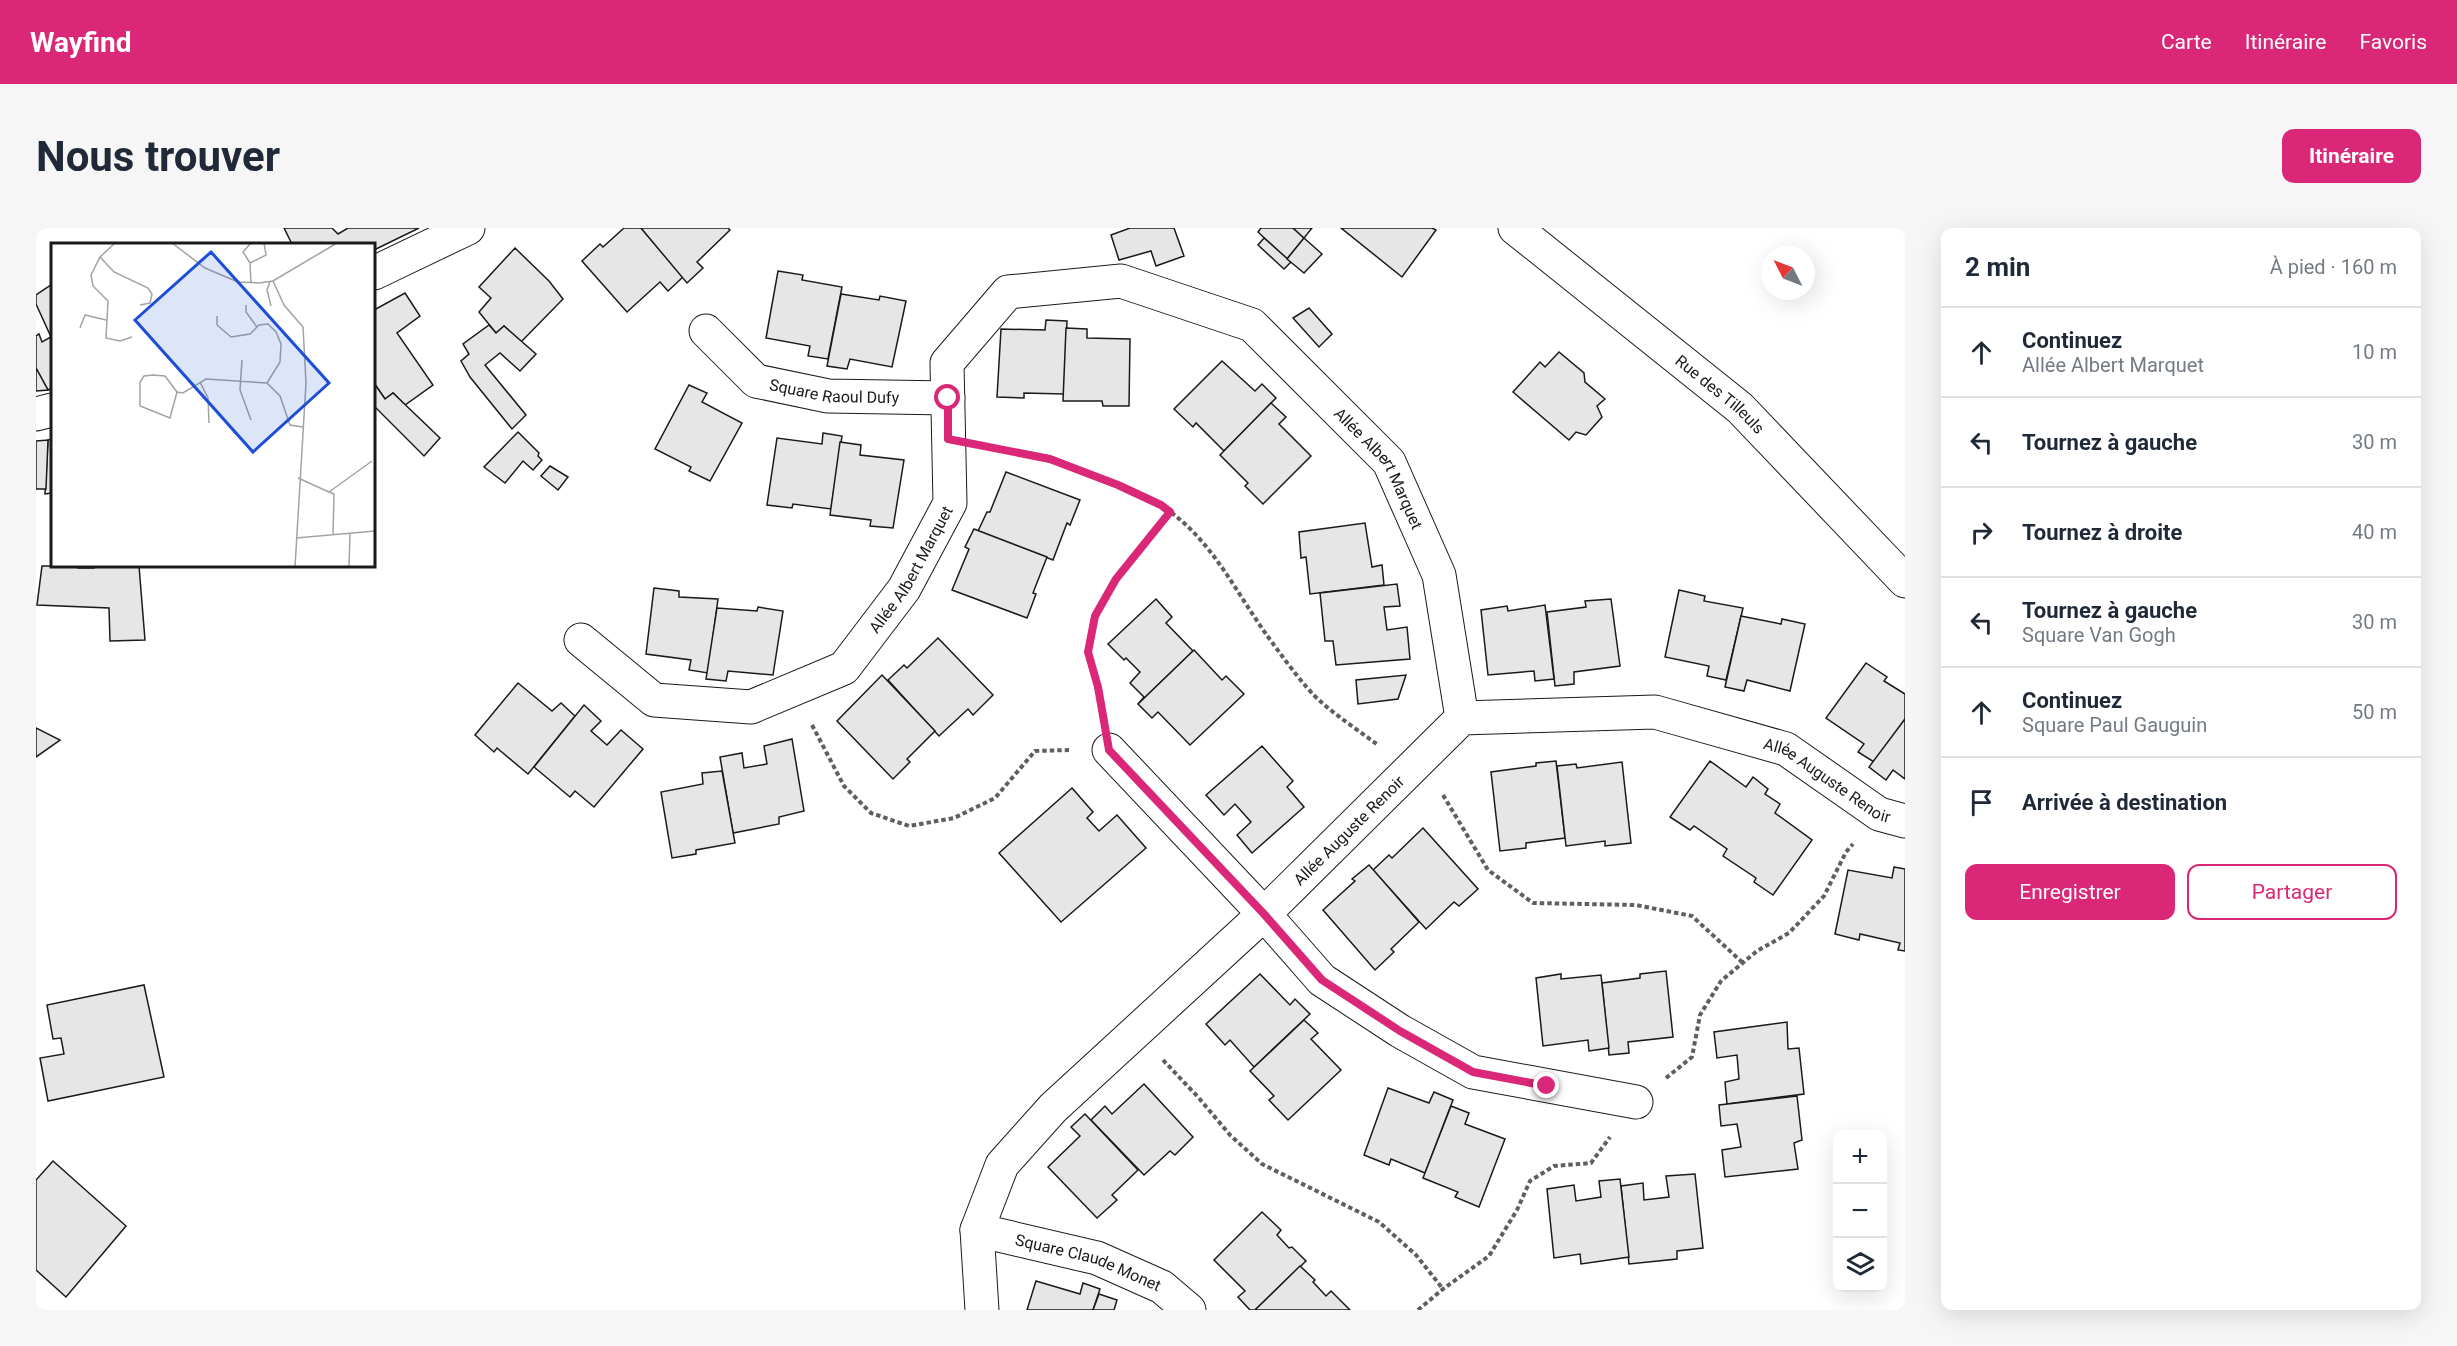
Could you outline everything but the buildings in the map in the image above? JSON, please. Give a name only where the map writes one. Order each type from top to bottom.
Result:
[{"type":"street","points":[[375,273],[468,228]]},
{"type":"street","name":"Rue des Tilleuls","points":[[1515,228],[1740,408],[1905,581]]},
{"type":"street","name":"Allée Albert Marquet","points":[[581,640],[654,700],[751,707],[844,668],[904,589],[950,503],[947,363],[1008,292],[1120,281],[1252,325],[1389,462],[1439,575],[1461,718]]},
{"type":"street","name":"Square Raoul Dufy","points":[[706,331],[756,381],[828,396],[948,398]]},
{"type":"street","points":[[36,414],[51,410]]},
{"type":"street","name":"Allée Auguste Renoir","points":[[982,1310],[977,1230],[1002,1166],[1053,1108],[1264,914],[1461,718],[1655,712],[1786,749],[1879,814],[1905,821]]},
{"type":"street","points":[[1109,750],[1264,914],[1322,980],[1400,1031],[1473,1072],[1636,1102]]},
{"type":"street","name":"Square Claude Monet","points":[[977,1230],[1098,1258],[1162,1287],[1189,1310]]},
{"type":"path","points":[[948,439],[1050,459],[1118,485],[1161,505],[1170,512],[1191,531],[1223,567],[1266,634],[1318,700],[1415,764],[1488,870],[1533,903],[1636,905],[1692,916],[1743,963]]},
{"type":"path","points":[[797,688],[818,740],[844,786],[872,813],[909,826],[954,818],[994,798],[1035,751],[1109,750],[1098,687],[1088,652],[1095,616],[1116,579],[1170,512]]},
{"type":"path","points":[[1135,1031],[1198,1097],[1230,1135],[1262,1164],[1379,1222],[1416,1255],[1443,1289]]},
{"type":"route","points":[[948,398],[948,439],[1050,459],[1118,485],[1161,505],[1170,512],[1116,579],[1095,616],[1088,652],[1098,687],[1109,750],[1264,914],[1322,980],[1400,1031],[1473,1072],[1547,1086]]}]
